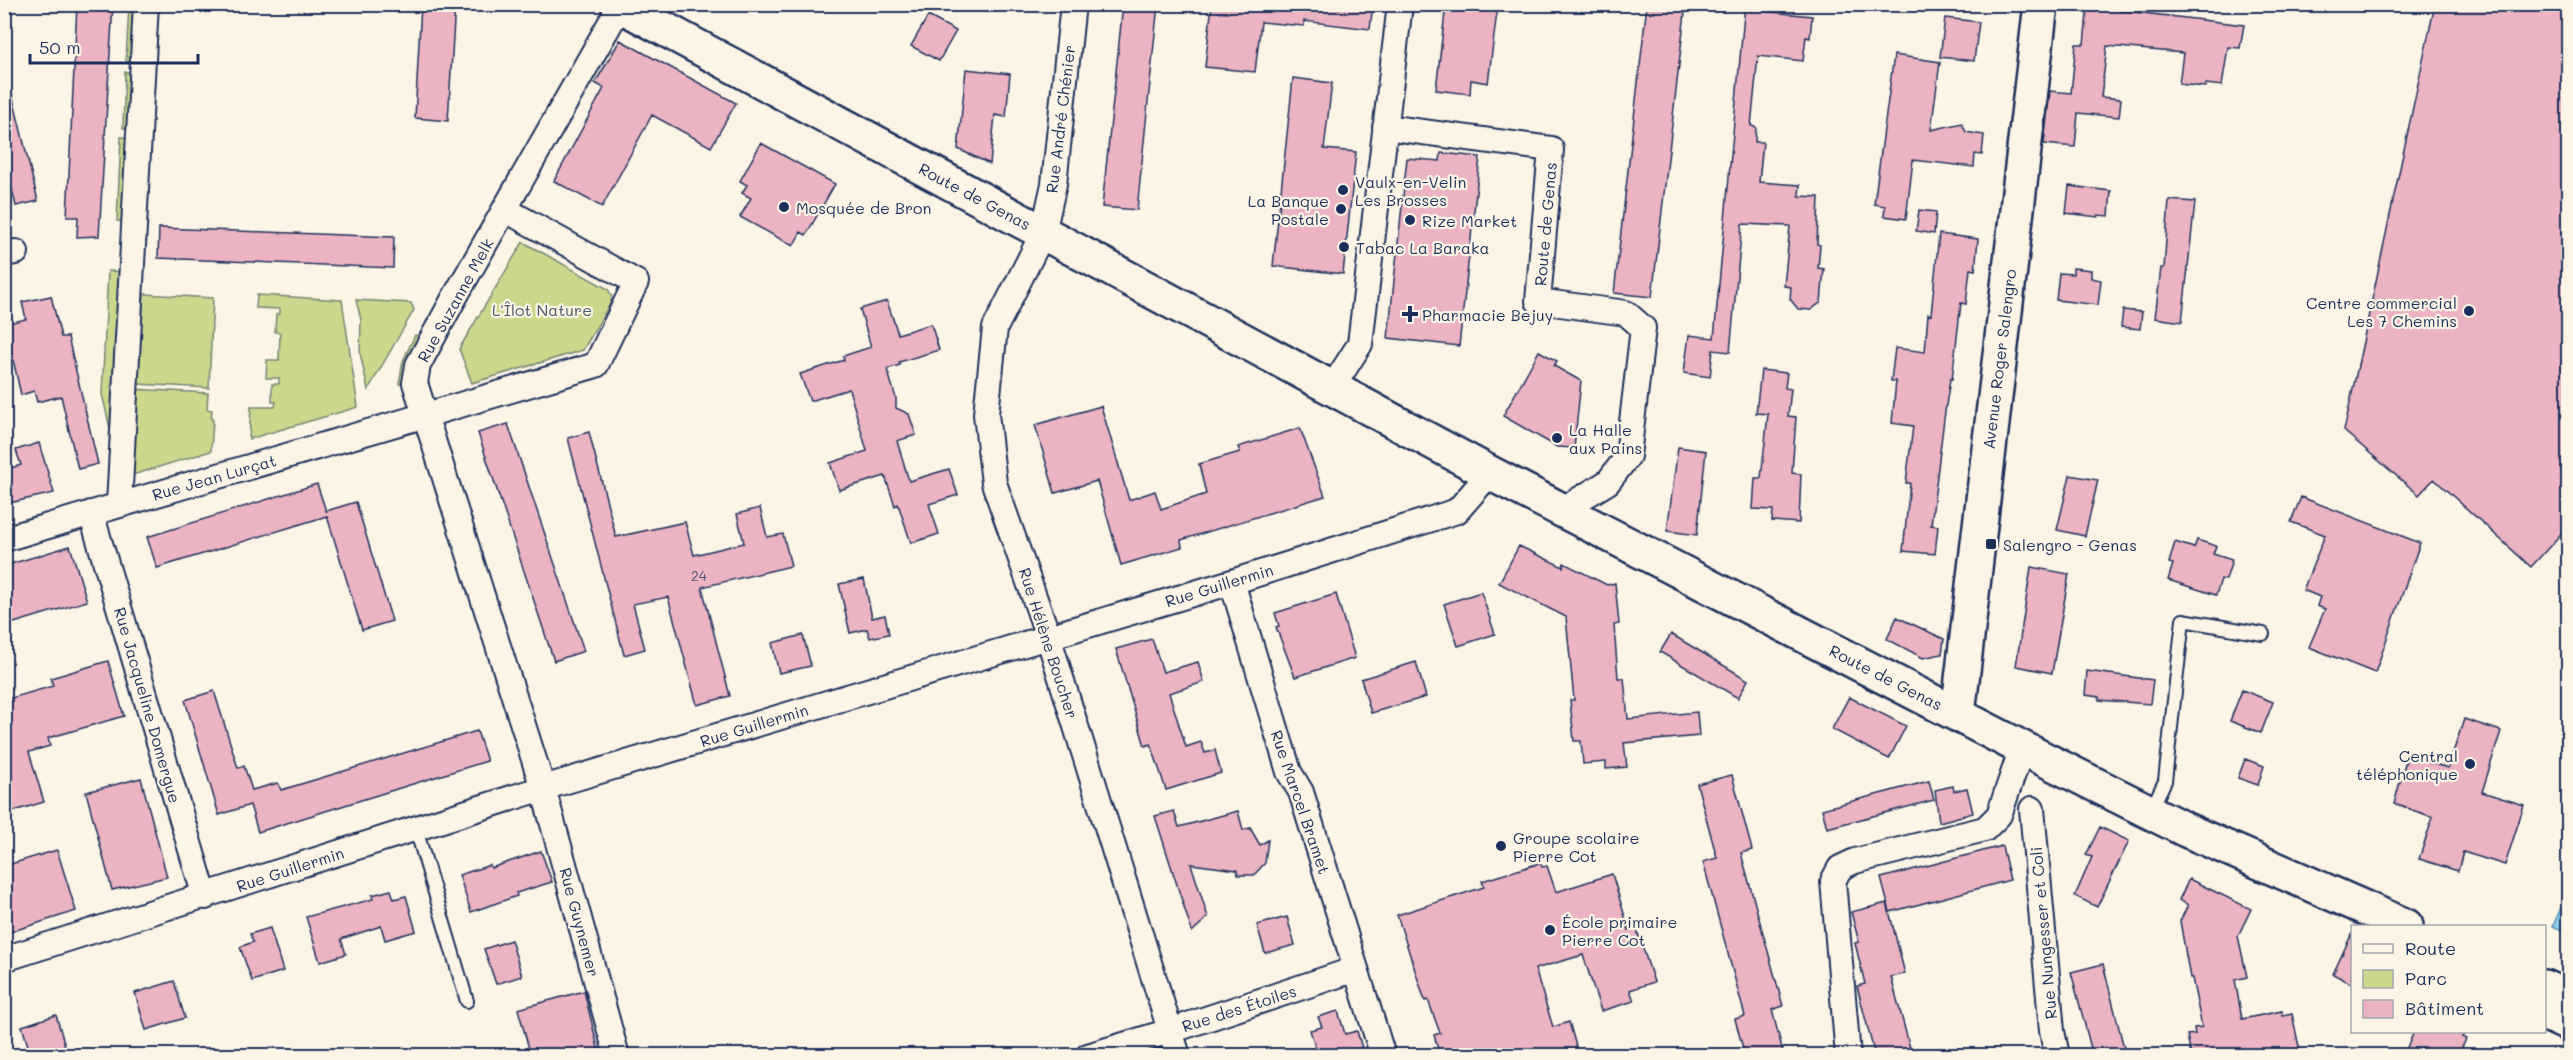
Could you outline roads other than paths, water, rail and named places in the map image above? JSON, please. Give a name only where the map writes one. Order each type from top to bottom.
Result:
[{"type":"main road","name":"Avenue Roger Salengro","points":[[1958,714],[2041,4]]},
{"type":"main road","name":"Route de Genas","points":[[619,5],[1490,473],[2022,748],[2212,841],[2401,925]]},
{"type":"main road","name":"Route de Genas","points":[[2212,841],[2356,922]]},
{"type":"main road","points":[[2546,988],[2568,998]]},
{"type":"main road","points":[[2546,1013],[2568,1024]]},
{"type":"street","points":[[119,505],[146,4]]},
{"type":"street","name":"Rue André Chénier","points":[[1043,233],[1056,172],[1073,4]]},
{"type":"street","points":[[1332,388],[1360,344],[1400,4]]},
{"type":"street","name":"Rue Suzanne Melk","points":[[543,788],[423,416],[415,383],[418,365],[619,5]]},
{"type":"street","name":"Route de Genas","points":[[1385,127],[1551,149],[1538,301],[1626,313],[1643,328],[1628,456],[1608,482],[1562,510]]},
{"type":"street","name":"Rue Jean Lurçat","points":[[4,539],[596,365],[636,282],[506,210]]},
{"type":"street","name":"Rue Hélène Boucher","points":[[1043,233],[996,328],[986,414],[994,483],[1048,636],[1178,1056]]},
{"type":"street","name":"Rue Guillermin","points":[[4,959],[543,788],[1232,582],[1457,511],[1490,473]]},
{"type":"street","name":"Rue Jacqueline Domergue","points":[[91,513],[205,897]]},
{"type":"street","name":"Rue Marcel Bramet","points":[[1232,582],[1289,772],[1301,792],[1383,1056]]},
{"type":"street","points":[[1848,1056],[1833,881],[1840,868],[1855,861],[1985,829],[1999,815],[2022,748]]},
{"type":"street","name":"Rue Guynemer","points":[[543,788],[617,1056]]},
{"type":"street","name":"Rue Nungesser et Coli","points":[[2032,809],[2052,1031],[2058,1056]]},
{"type":"street","points":[[2356,922],[2372,925]]},
{"type":"street","name":"Rue des Étoiles","points":[[1088,1056],[1356,969]]},
{"type":"street","points":[[2546,1001],[2568,1011]]},
{"type":"lane","points":[[2151,811],[2165,781],[2183,620],[2263,634]]},
{"type":"lane","points":[[416,829],[467,1001]]},
{"type":"water","points":[[2568,892],[2568,933],[2553,926]]},
{"type":"place","name":"Vaulx-en-Velin Les Brosses","points":[[1343,190]]},
{"type":"place","name":"Mosquée de Bron","points":[[784,207]]},
{"type":"place","name":"La Banque Postale","points":[[1341,209]]},
{"type":"place","name":"Rize Market","points":[[1410,220]]},
{"type":"place","name":"Tabac La Baraka","points":[[1344,247]]},
{"type":"place","name":"Centre commercial Les 7 Chemins","points":[[2469,311]]},
{"type":"place","name":"Pharmacie Bejuy","points":[[1410,314]]},
{"type":"place","name":"La Halle aux Pains","points":[[1557,438]]},
{"type":"place","name":"Salengro - Genas","points":[[1991,544]]},
{"type":"place","name":"Central téléphonique","points":[[2470,764]]},
{"type":"place","name":"Groupe scolaire Pierre Cot","points":[[1501,846]]},
{"type":"place","name":"École primaire Pierre Cot","points":[[1550,930]]},
{"type":"park label","name":"L'Îlot Nature","points":[[542,309]]}]
